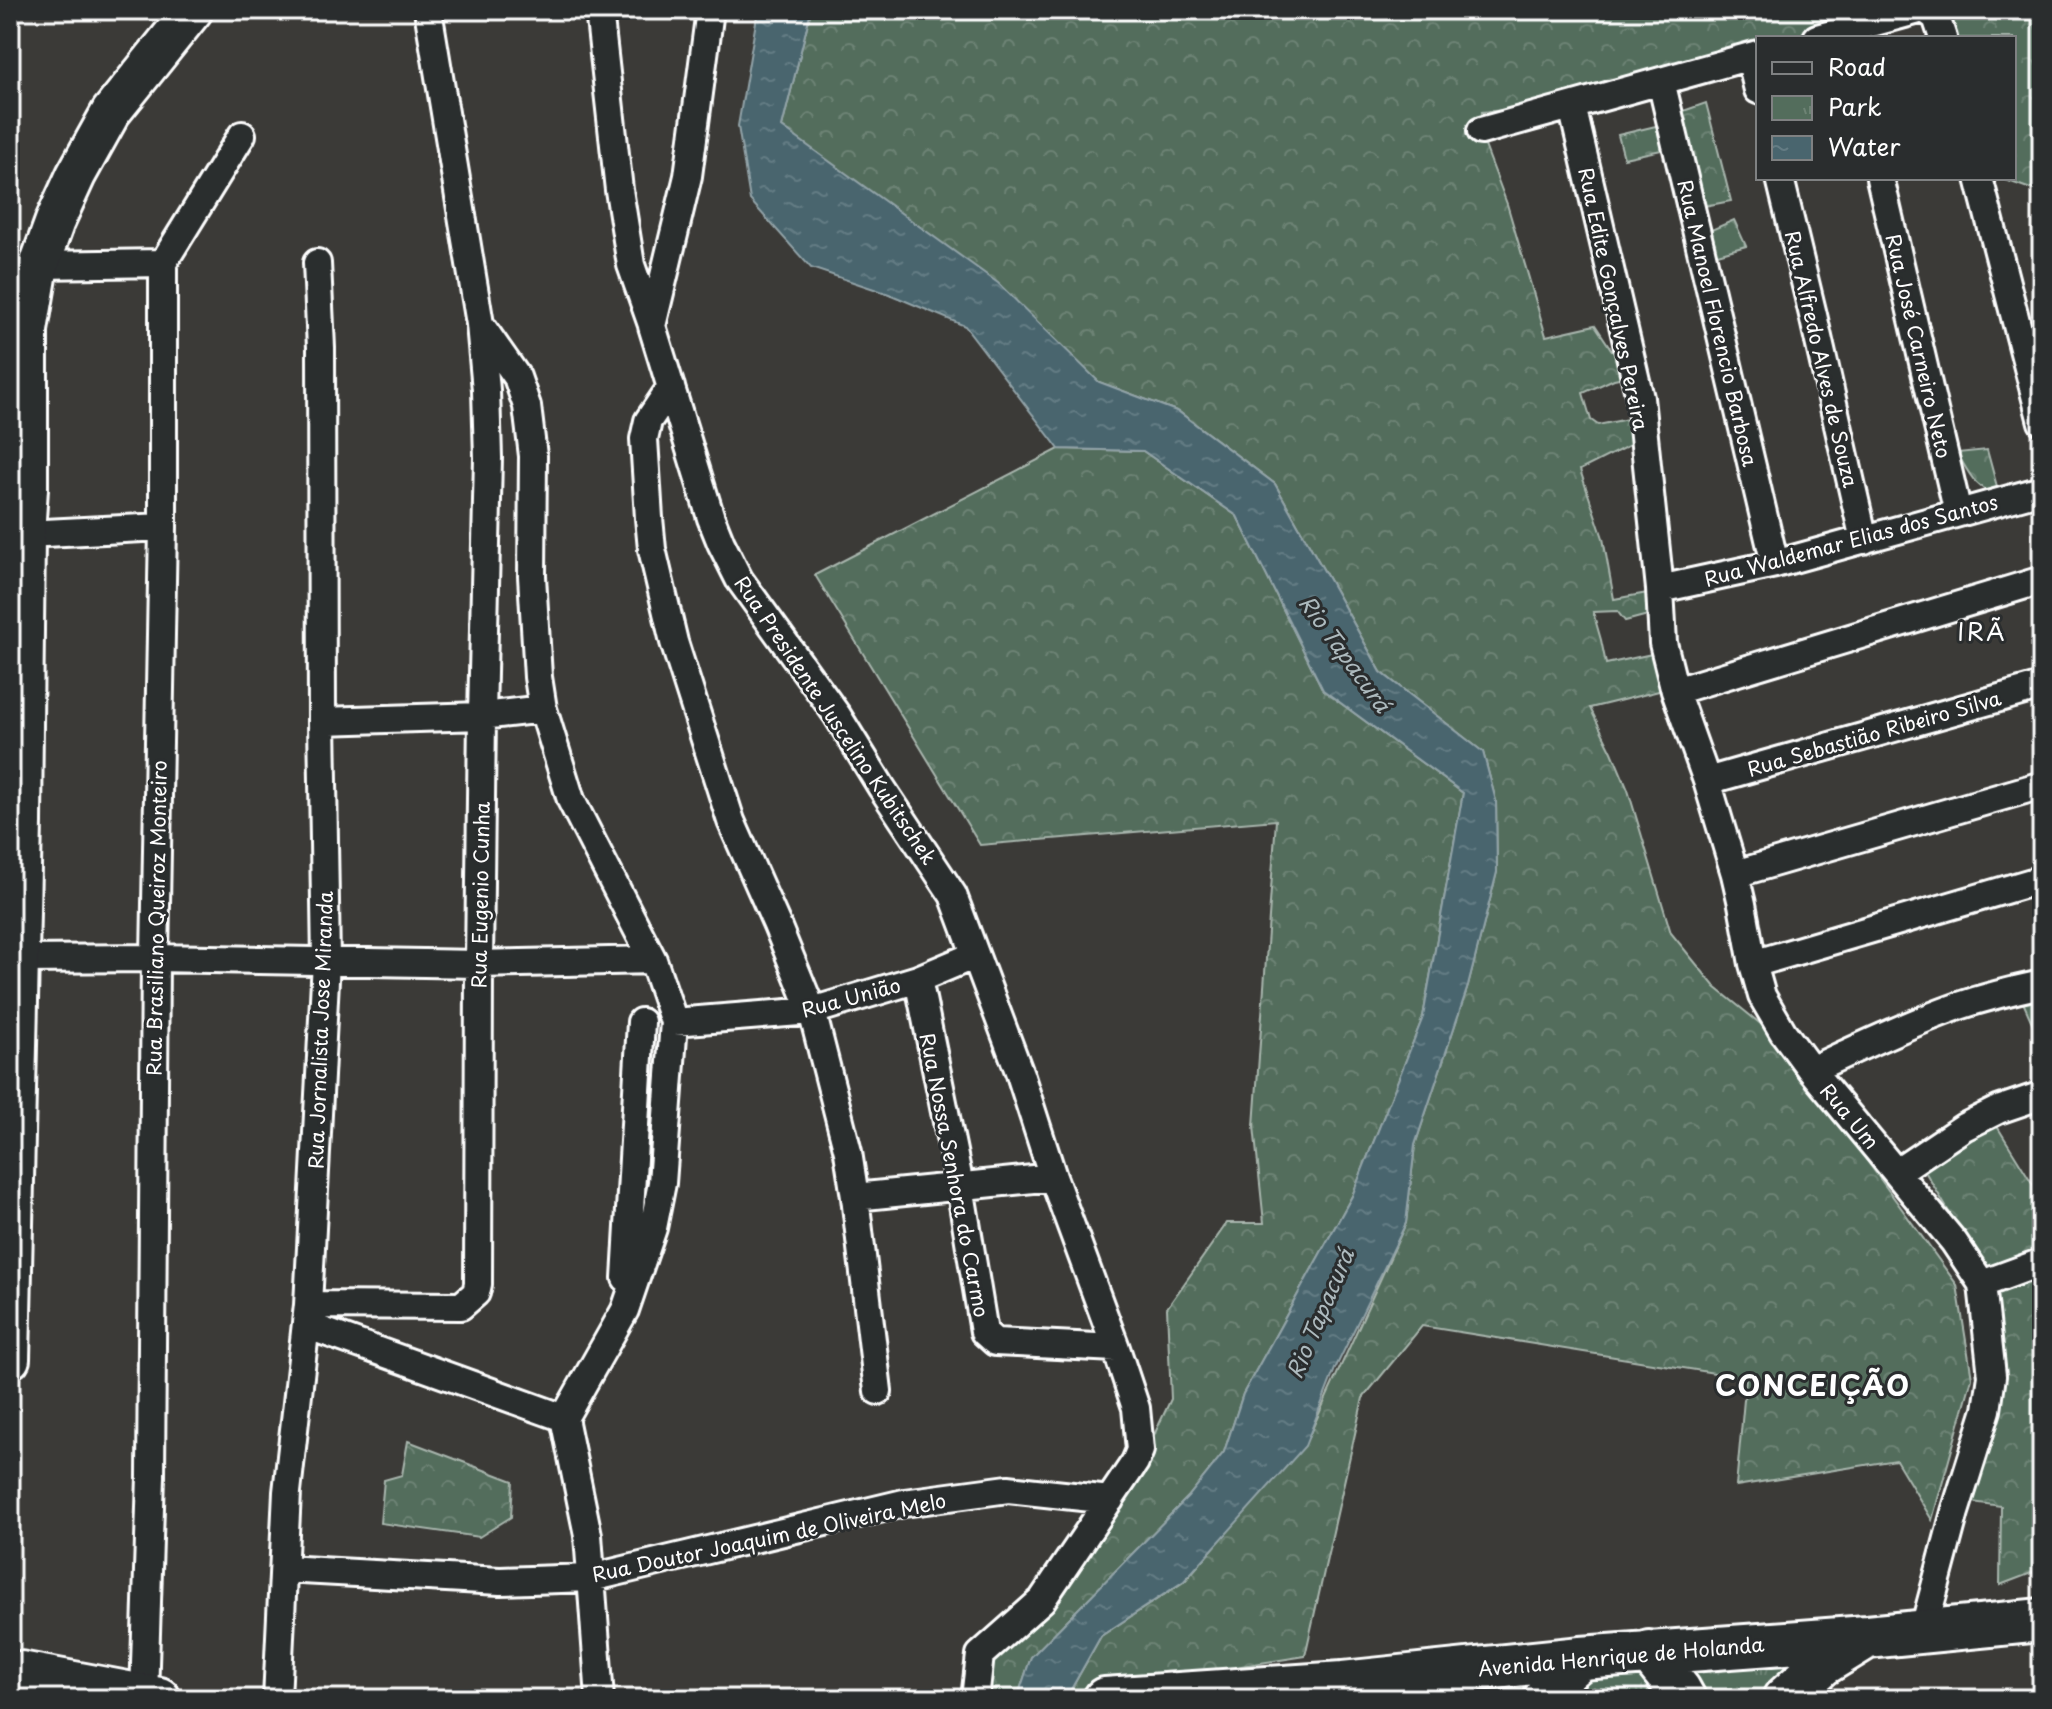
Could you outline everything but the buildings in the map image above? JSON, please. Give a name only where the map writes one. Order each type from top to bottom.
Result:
[{"type":"main road","name":"Avenida Henrique de Holanda","points":[[1118,1698],[1343,1683],[1581,1658],[1867,1637],[2042,1620]]},
{"type":"main road","points":[[1784,1699],[1823,1664],[1867,1637]]},
{"type":"main road","points":[[1649,1652],[1684,1699]]},
{"type":"main road","points":[[1545,1699],[1556,1679],[1581,1658]]},
{"type":"main road","points":[[83,1699],[17,1687],[10,1679],[20,1673],[151,1698]]},
{"type":"main road","points":[[1343,1683],[1382,1699]]},
{"type":"street","points":[[10,1359],[19,959],[16,822],[25,534],[19,484],[28,330],[39,265],[76,175],[111,112],[193,10]]},
{"type":"street","name":"Rua Eugenio Cunha","points":[[307,1315],[461,1306],[476,1293],[478,1284],[482,716],[488,458],[486,390],[480,324],[428,10]]},
{"type":"street","points":[[599,10],[619,190],[631,265],[652,326]]},
{"type":"street","points":[[652,326],[688,176],[710,10]]},
{"type":"street","points":[[1847,34],[1918,10]]},
{"type":"street","points":[[1926,10],[1936,17],[1942,36]]},
{"type":"street","points":[[1481,131],[1754,55]]},
{"type":"street","name":"Rua Manoel Florencio Barbosa","points":[[1661,81],[1775,564]]},
{"type":"street","name":"Rua Edite Gonçalves Pereira","points":[[1572,106],[1640,398],[1660,589]]},
{"type":"street","points":[[39,265],[163,263],[242,135]]},
{"type":"street","name":"Rua Alfredo Alves de Souza","points":[[1780,180],[1864,540]]},
{"type":"street","name":"Rua José Carneiro Neto","points":[[1880,180],[1958,513]]},
{"type":"street","points":[[1980,180],[2042,422]]},
{"type":"street","name":"Rua Brasiliano Queiroz Monteiro","points":[[151,1698],[163,263]]},
{"type":"street","name":"Rua Jornalista Jose Miranda","points":[[277,1699],[287,1492],[307,1315],[326,961],[321,364],[317,263]]},
{"type":"street","points":[[480,324],[517,377],[527,406],[533,456],[532,576],[543,709],[571,800],[653,960],[674,1022],[662,1183],[653,1228],[625,1310],[564,1418],[588,1535],[600,1699]]},
{"type":"street","name":"Rua Presidente Juscelino Kubitschek","points":[[652,326],[711,518],[739,579],[837,715],[953,895],[1020,1074],[1053,1177],[1136,1408],[1140,1450],[1042,1600],[980,1655],[975,1699]]},
{"type":"street","points":[[671,387],[648,421],[644,439],[652,549],[674,642],[731,821],[812,1011],[848,1152],[878,1391]]},
{"type":"street","name":"Rua Waldemar Elias dos Santos","points":[[1660,589],[1775,564],[2042,490]]},
{"type":"street","points":[[25,534],[163,527]]},
{"type":"street","points":[[1675,691],[2042,580]]},
{"type":"street","name":"Rua Um","points":[[1660,589],[1663,643],[1675,691],[1735,874],[1762,996],[1811,1070],[1954,1242],[1982,1284],[1992,1376],[1987,1410],[1955,1512],[1923,1632]]},
{"type":"street","name":"Rua Sebastião Ribeiro Silva","points":[[1707,781],[2042,686]]},
{"type":"street","points":[[322,721],[482,716],[543,709]]},
{"type":"street","points":[[1735,874],[2042,785]]},
{"type":"street","points":[[1753,964],[2042,879]]},
{"type":"street","name":"Rua União","points":[[674,1022],[812,1011],[918,979],[975,955]]},
{"type":"street","points":[[19,959],[155,958],[479,964],[653,960]]},
{"type":"street","name":"Rua Nossa Senhora do Carmo","points":[[918,979],[960,1186],[984,1332],[995,1342],[1116,1348]]},
{"type":"street","points":[[1811,1070],[1958,1006],[2042,984]]},
{"type":"street","points":[[625,1310],[641,1022]]},
{"type":"street","points":[[1897,1172],[1964,1127],[1998,1110],[2042,1095]]},
{"type":"street","points":[[855,1197],[1053,1177]]},
{"type":"street","points":[[1982,1284],[2042,1262]]},
{"type":"street","points":[[307,1315],[564,1418]]},
{"type":"street","name":"Rua Doutor Joaquim de Oliveira Melo","points":[[284,1569],[500,1581],[591,1578],[904,1503],[1008,1489],[1110,1500]]},
{"type":"green space","points":[[811,10],[1895,10],[1797,36],[1756,36],[1756,47],[1519,109],[1482,112],[1484,143],[1507,204],[1546,336],[1595,325],[1629,376],[1583,393],[1591,420],[1598,425],[1633,418],[1638,441],[1580,470],[1603,538],[1614,599],[1653,592],[1652,614],[1625,621],[1617,611],[1593,612],[1606,664],[1652,654],[1671,688],[1590,708],[1628,790],[1671,933],[1715,987],[1778,1038],[1957,1285],[1972,1378],[1932,1520],[1896,1460],[1736,1486],[1746,1378],[1422,1326],[1363,1398],[1305,1656],[1069,1693],[1101,1636],[1185,1581],[1308,1438],[1406,1223],[1415,1145],[1468,986],[1497,872],[1496,801],[1483,752],[1381,672],[1275,484],[1179,412],[1099,382],[782,127]]},
{"type":"green space","points":[[1940,10],[2042,10],[2042,193],[2006,180],[2016,180],[2016,36],[1947,36]]},
{"type":"green space","points":[[1706,103],[1731,201],[1699,207],[1675,114]]},
{"type":"green space","points":[[1660,125],[1666,149],[1624,158],[1618,135]]},
{"type":"green space","points":[[1734,220],[1746,246],[1714,255],[1709,231]]},
{"type":"green space","points":[[1059,449],[1143,451],[1237,516],[1323,690],[1463,793],[1423,1017],[1352,1196],[1243,1394],[1224,1452],[1188,1497],[1031,1657],[1017,1699],[980,1699],[984,1657],[1145,1454],[1171,1399],[1167,1308],[1227,1223],[1264,1223],[1254,1126],[1276,820],[980,845],[815,575]]},
{"type":"green space","points":[[1987,450],[1999,494],[1979,485],[1957,453]]},
{"type":"green space","points":[[2042,995],[2042,1045],[2022,1000]]},
{"type":"green space","points":[[1995,1123],[2042,1199],[2042,1249],[1990,1281],[1923,1168]]},
{"type":"green space","points":[[2042,1276],[2042,1569],[2000,1585],[2001,1506],[1965,1501],[1999,1288]]},
{"type":"green space","points":[[408,1441],[513,1481],[511,1517],[479,1537],[380,1523],[384,1480],[402,1475]]},
{"type":"green space","points":[[1850,1642],[1773,1699],[1692,1699],[1667,1669]]},
{"type":"green space","points":[[1627,1660],[1679,1699],[1551,1699],[1566,1679]]},
{"type":"green space","points":[[1565,1665],[1537,1699],[1405,1699],[1374,1685]]},
{"type":"water","name":"Rio Tapacurá","points":[[758,10],[811,10],[782,127],[998,283],[1099,382],[1179,412],[1275,484],[1381,672],[1483,752],[1496,801],[1497,872],[1468,986],[1415,1145],[1406,1223],[1335,1369],[1305,1446],[1184,1581],[1101,1636],[1069,1693],[1070,1699],[1017,1699],[1031,1657],[1188,1497],[1224,1452],[1243,1394],[1352,1196],[1423,1017],[1463,793],[1323,690],[1237,516],[1143,451],[1059,449],[965,326],[889,294],[811,268],[750,200],[738,126]]},
{"type":"district","name":"IRÃ","points":[[1982,631]]},
{"type":"district","name":"CONCEIÇÃO","points":[[1813,1384]]}]
